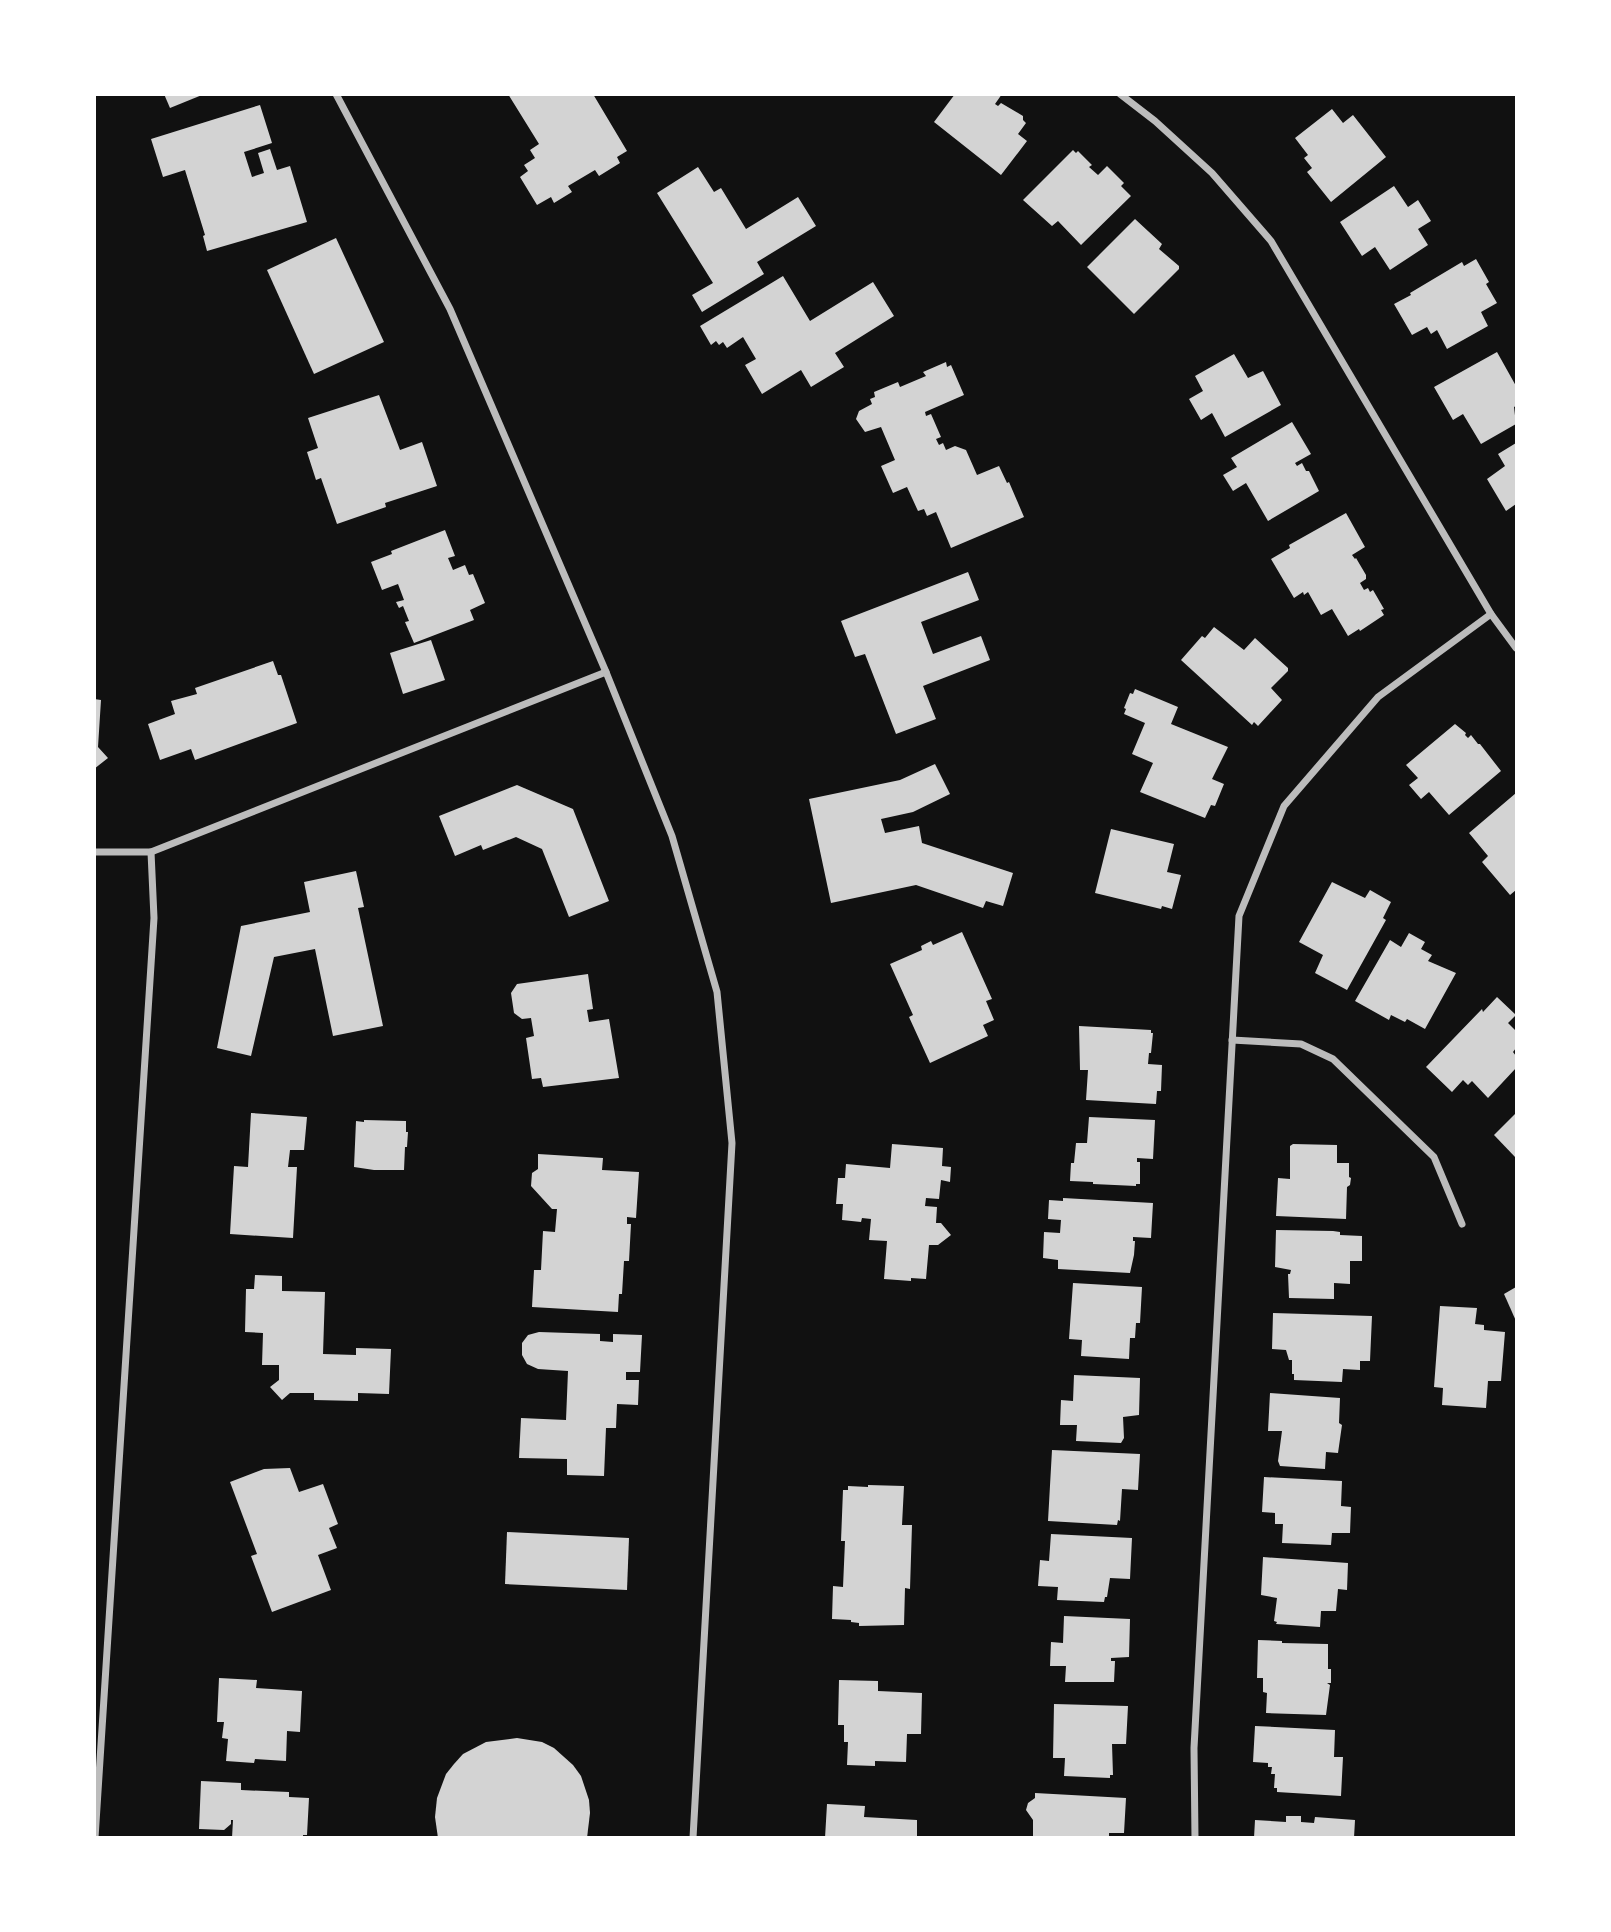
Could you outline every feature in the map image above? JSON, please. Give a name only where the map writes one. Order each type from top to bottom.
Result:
[{"type":"street","points":[[336,94],[450,309],[606,672],[672,836],[717,992],[732,1143],[693,1838]]},
{"type":"street","points":[[1120,94],[1155,121],[1212,173],[1271,241],[1491,614],[1517,648]]},
{"type":"street","points":[[1195,1838],[1194,1748],[1239,916],[1284,806],[1378,697],[1491,614]]},
{"type":"street","points":[[94,852],[151,852],[606,672]]},
{"type":"street","points":[[95,1838],[155,918],[151,852]]},
{"type":"street","points":[[1232,1040],[1301,1044],[1333,1059],[1434,1157],[1462,1224]]},
{"type":"building","points":[[164,94],[202,94],[202,95],[170,108]]},
{"type":"building","points":[[508,94],[593,94],[627,151],[617,157],[620,163],[599,176],[595,170],[568,186],[572,192],[554,203],[551,197],[537,205],[520,177],[528,171],[524,165],[535,158],[530,150],[539,144]]},
{"type":"building","points":[[955,94],[1002,94],[995,104],[998,106],[1001,103],[1023,116],[1026,123],[1018,134],[1027,141],[1001,175],[934,122]]},
{"type":"building","points":[[260,105],[272,143],[244,152],[252,177],[264,173],[258,153],[270,149],[277,170],[290,166],[307,222],[207,251],[203,236],[205,235],[185,170],[163,177],[151,139]]},
{"type":"building","points":[[1332,109],[1343,123],[1353,115],[1386,157],[1331,202],[1307,172],[1312,168],[1304,158],[1308,155],[1295,138]]},
{"type":"building","points":[[1073,150],[1076,153],[1078,151],[1092,165],[1089,167],[1098,175],[1107,166],[1124,183],[1121,186],[1131,196],[1081,245],[1058,221],[1052,226],[1023,200]]},
{"type":"building","points":[[698,167],[714,192],[721,188],[746,229],[798,197],[816,226],[757,262],[764,274],[702,312],[692,295],[713,283],[657,193]]},
{"type":"building","points":[[1394,186],[1408,207],[1418,200],[1431,221],[1418,229],[1428,245],[1390,270],[1375,247],[1362,256],[1340,222]]},
{"type":"building","points":[[1135,219],[1162,244],[1159,249],[1179,266],[1179,269],[1134,314],[1087,267]]},
{"type":"building","points":[[336,238],[384,342],[314,374],[267,270]]},
{"type":"building","points":[[1476,259],[1497,303],[1481,312],[1488,326],[1447,349],[1437,330],[1431,334],[1427,327],[1412,335],[1394,304],[1462,262],[1464,266]]},
{"type":"building","points":[[783,276],[810,321],[873,282],[894,316],[835,353],[844,367],[811,387],[801,370],[762,394],[745,365],[756,359],[743,337],[727,348],[723,342],[719,345],[716,341],[711,345],[700,326]]},
{"type":"building","points":[[1497,352],[1516,386],[1516,424],[1481,444],[1463,414],[1453,420],[1434,387]]},
{"type":"building","points":[[1234,354],[1248,378],[1263,371],[1281,405],[1225,437],[1212,413],[1201,420],[1189,399],[1203,391],[1195,376]]},
{"type":"building","points":[[946,362],[947,367],[951,365],[964,395],[925,412],[926,416],[931,414],[941,437],[936,439],[939,445],[943,443],[946,450],[955,446],[966,450],[977,475],[999,466],[1024,517],[951,548],[936,512],[927,516],[924,509],[918,511],[907,487],[893,493],[881,466],[895,460],[881,427],[865,432],[856,419],[859,411],[872,404],[870,399],[875,397],[874,392],[898,382],[900,387],[926,376],[923,372]]},
{"type":"building","points":[[379,395],[400,450],[422,442],[437,486],[385,503],[386,507],[337,524],[321,478],[316,480],[307,452],[318,448],[308,418]]},
{"type":"building","points":[[1292,422],[1311,454],[1295,463],[1297,466],[1302,463],[1306,471],[1309,471],[1319,491],[1268,521],[1246,483],[1233,491],[1223,475],[1237,467],[1231,458]]},
{"type":"building","points":[[1516,443],[1516,504],[1506,511],[1487,479],[1505,466],[1498,454]]},
{"type":"building","points":[[1346,513],[1365,547],[1352,555],[1366,575],[1366,579],[1360,583],[1364,590],[1373,590],[1384,609],[1381,610],[1384,615],[1348,636],[1332,609],[1321,615],[1308,592],[1294,598],[1271,559],[1290,548],[1289,545]]},
{"type":"building","points":[[445,530],[455,556],[448,558],[453,570],[465,565],[469,575],[473,574],[485,603],[470,610],[474,620],[414,643],[405,622],[409,621],[403,606],[399,608],[396,602],[404,600],[398,584],[382,590],[371,562],[392,554],[391,551]]},
{"type":"building","points":[[968,572],[979,600],[921,622],[933,654],[981,636],[990,660],[923,686],[936,719],[896,734],[865,654],[855,657],[841,621]]},
{"type":"building","points":[[1214,627],[1244,650],[1255,638],[1288,668],[1271,688],[1282,700],[1258,726],[1254,722],[1252,725],[1181,660],[1202,636],[1205,638]]},
{"type":"building","points":[[431,640],[445,680],[403,694],[390,653]]},
{"type":"building","points":[[273,661],[278,675],[281,675],[297,723],[195,760],[191,749],[160,760],[148,724],[175,714],[171,701],[197,694],[195,688]]},
{"type":"building","points":[[1135,689],[1178,707],[1171,724],[1228,747],[1212,779],[1224,784],[1215,806],[1211,805],[1205,818],[1140,792],[1153,763],[1132,754],[1145,723],[1124,714],[1130,693],[1133,694]]},
{"type":"building","points":[[94,699],[101,700],[98,747],[108,758],[94,769]]},
{"type":"building","points":[[1455,724],[1468,738],[1471,735],[1480,744],[1501,771],[1449,815],[1429,792],[1421,799],[1409,785],[1418,778],[1406,765]]},
{"type":"building","points":[[935,764],[950,794],[913,812],[881,819],[885,833],[919,826],[922,843],[1013,873],[1003,906],[986,901],[983,908],[916,885],[831,903],[809,799],[900,780]]},
{"type":"building","points":[[517,785],[573,809],[609,901],[569,917],[542,849],[516,837],[483,850],[481,845],[455,856],[439,816]]},
{"type":"building","points":[[1516,793],[1516,890],[1510,895],[1482,862],[1488,856],[1469,833]]},
{"type":"building","points":[[1111,829],[1174,844],[1167,872],[1181,875],[1172,909],[1162,906],[1161,909],[1095,893]]},
{"type":"building","points":[[356,871],[364,907],[358,908],[383,1026],[333,1036],[315,949],[274,957],[251,1056],[217,1048],[241,926],[310,912],[304,882]]},
{"type":"building","points":[[1332,882],[1365,898],[1370,890],[1391,902],[1383,918],[1386,920],[1347,990],[1315,973],[1323,955],[1299,942]]},
{"type":"building","points":[[962,932],[992,999],[986,1001],[994,1020],[983,1025],[988,1036],[930,1063],[909,1017],[913,1015],[890,964],[922,950],[921,946],[931,941],[933,945]]},
{"type":"building","points":[[1409,933],[1425,942],[1421,949],[1432,955],[1428,961],[1456,973],[1425,1029],[1407,1019],[1405,1022],[1391,1015],[1389,1020],[1355,1001],[1390,940],[1401,947]]},
{"type":"building","points":[[588,974],[593,1009],[587,1010],[589,1022],[609,1019],[619,1078],[543,1087],[541,1078],[532,1079],[526,1038],[534,1036],[531,1018],[522,1019],[514,1013],[511,993],[517,984]]},
{"type":"building","points":[[1497,997],[1516,1015],[1508,1023],[1516,1031],[1516,1048],[1513,1052],[1516,1056],[1516,1068],[1488,1098],[1472,1081],[1468,1085],[1463,1080],[1452,1092],[1426,1067]]},
{"type":"building","points":[[1079,1026],[1151,1030],[1153,1033],[1148,1064],[1162,1065],[1161,1091],[1157,1091],[1156,1104],[1086,1100],[1088,1070],[1080,1070]]},
{"type":"building","points":[[251,1113],[307,1117],[304,1150],[290,1150],[288,1167],[297,1167],[293,1238],[230,1234],[234,1166],[248,1167]]},
{"type":"building","points":[[1516,1113],[1516,1158],[1494,1135]]},
{"type":"building","points":[[1089,1117],[1155,1120],[1153,1159],[1137,1158],[1137,1162],[1140,1162],[1140,1184],[1136,1186],[1070,1181],[1076,1143],[1087,1143]]},
{"type":"building","points":[[356,1121],[406,1121],[408,1132],[404,1170],[354,1167]]},
{"type":"building","points":[[892,1144],[943,1148],[942,1166],[951,1167],[950,1182],[941,1180],[939,1199],[926,1198],[925,1206],[937,1207],[936,1223],[941,1223],[951,1235],[938,1245],[929,1245],[926,1279],[884,1279],[887,1241],[869,1240],[871,1219],[862,1218],[861,1222],[842,1220],[843,1204],[836,1204],[838,1178],[845,1178],[846,1164],[890,1168]]},
{"type":"building","points":[[1337,1145],[1337,1163],[1349,1163],[1351,1178],[1347,1187],[1346,1219],[1276,1216],[1278,1178],[1290,1179],[1290,1146]]},
{"type":"building","points":[[538,1154],[603,1158],[602,1170],[639,1172],[636,1218],[627,1217],[627,1224],[631,1224],[629,1261],[624,1261],[618,1312],[532,1307],[534,1270],[541,1270],[543,1231],[555,1232],[557,1209],[552,1209],[531,1186],[532,1173],[538,1169]]},
{"type":"building","points":[[1063,1198],[1153,1203],[1151,1238],[1133,1237],[1134,1255],[1130,1273],[1058,1269],[1058,1260],[1043,1258],[1044,1232],[1060,1233],[1061,1220],[1048,1219],[1049,1200],[1063,1201]]},
{"type":"building","points":[[1276,1230],[1333,1231],[1340,1232],[1340,1235],[1362,1236],[1362,1261],[1350,1261],[1350,1284],[1334,1283],[1334,1299],[1289,1298],[1288,1274],[1291,1270],[1275,1267]]},
{"type":"building","points":[[255,1275],[282,1276],[282,1291],[325,1292],[323,1354],[356,1355],[356,1348],[391,1349],[389,1394],[358,1393],[358,1401],[314,1400],[314,1393],[290,1393],[282,1400],[270,1387],[279,1380],[279,1365],[262,1365],[263,1333],[245,1332],[246,1289],[254,1289]]},
{"type":"building","points":[[1073,1283],[1142,1287],[1140,1323],[1136,1323],[1135,1338],[1130,1338],[1129,1359],[1081,1356],[1082,1340],[1069,1339]]},
{"type":"building","points":[[1516,1287],[1516,1321],[1504,1294]]},
{"type":"building","points":[[1440,1306],[1477,1308],[1475,1324],[1484,1325],[1484,1330],[1505,1332],[1501,1381],[1488,1381],[1486,1408],[1442,1405],[1443,1388],[1434,1387]]},
{"type":"building","points":[[1273,1313],[1372,1316],[1370,1361],[1360,1361],[1360,1370],[1343,1369],[1342,1382],[1294,1380],[1292,1360],[1289,1360],[1286,1350],[1272,1349]]},
{"type":"building","points":[[539,1332],[600,1334],[600,1341],[613,1342],[613,1334],[642,1335],[640,1372],[626,1372],[626,1380],[639,1380],[638,1405],[617,1404],[616,1428],[606,1428],[604,1476],[567,1475],[567,1459],[519,1458],[521,1418],[566,1420],[568,1371],[538,1369],[527,1364],[522,1355],[522,1343],[528,1335]]},
{"type":"building","points":[[1074,1375],[1140,1378],[1139,1415],[1123,1417],[1124,1438],[1121,1443],[1076,1441],[1077,1425],[1060,1425],[1061,1400],[1073,1401]]},
{"type":"building","points":[[1270,1393],[1340,1398],[1339,1423],[1342,1425],[1338,1453],[1326,1452],[1325,1469],[1280,1466],[1278,1461],[1282,1431],[1268,1431]]},
{"type":"building","points":[[1052,1450],[1140,1454],[1138,1490],[1122,1489],[1120,1521],[1118,1520],[1117,1525],[1048,1521]]},
{"type":"building","points":[[290,1468],[299,1492],[323,1484],[338,1524],[329,1528],[337,1548],[318,1555],[331,1590],[272,1612],[251,1556],[257,1554],[230,1482],[264,1469]]},
{"type":"building","points":[[1264,1477],[1342,1481],[1341,1506],[1351,1507],[1350,1533],[1332,1533],[1331,1545],[1282,1543],[1283,1524],[1275,1524],[1275,1513],[1262,1512]]},
{"type":"building","points":[[848,1486],[904,1486],[902,1525],[912,1525],[910,1589],[905,1588],[904,1625],[859,1626],[859,1623],[851,1620],[832,1619],[833,1586],[843,1587],[843,1490],[848,1490]]},
{"type":"building","points":[[507,1532],[629,1538],[627,1590],[505,1584]]},
{"type":"building","points":[[1051,1534],[1132,1538],[1130,1579],[1110,1578],[1104,1602],[1057,1600],[1058,1587],[1038,1586],[1040,1560],[1049,1561]]},
{"type":"building","points":[[1263,1557],[1348,1563],[1347,1590],[1338,1589],[1336,1611],[1321,1611],[1320,1627],[1276,1624],[1274,1621],[1277,1598],[1261,1595]]},
{"type":"building","points":[[1064,1616],[1130,1619],[1129,1657],[1111,1658],[1111,1661],[1115,1661],[1114,1682],[1065,1682],[1066,1666],[1050,1666],[1051,1642],[1063,1643]]},
{"type":"building","points":[[1258,1640],[1328,1644],[1331,1683],[1327,1683],[1330,1685],[1326,1715],[1266,1713],[1267,1693],[1263,1692],[1263,1678],[1257,1678]]},
{"type":"building","points":[[219,1678],[257,1680],[256,1688],[302,1691],[300,1732],[287,1731],[286,1761],[226,1761],[228,1739],[222,1738],[224,1722],[217,1722]]},
{"type":"building","points":[[839,1680],[878,1681],[878,1691],[922,1693],[921,1734],[907,1734],[906,1762],[875,1761],[875,1766],[847,1765],[848,1742],[844,1742],[844,1725],[838,1725]]},
{"type":"building","points":[[1054,1704],[1128,1706],[1126,1744],[1112,1744],[1113,1775],[1110,1775],[1110,1778],[1064,1776],[1065,1758],[1053,1758]]},
{"type":"building","points":[[1255,1726],[1335,1730],[1334,1757],[1343,1757],[1341,1796],[1277,1792],[1277,1788],[1274,1788],[1275,1774],[1271,1774],[1272,1767],[1268,1767],[1268,1763],[1253,1762]]},
{"type":"building","points":[[517,1738],[542,1742],[554,1748],[581,1776],[589,1800],[587,1838],[438,1838],[435,1817],[437,1798],[446,1774],[463,1754],[486,1742]]},
{"type":"building","points":[[201,1781],[241,1783],[241,1790],[289,1792],[289,1797],[309,1798],[307,1835],[303,1835],[303,1838],[232,1838],[233,1820],[224,1830],[199,1829]]},
{"type":"building","points":[[1035,1793],[1126,1798],[1124,1833],[1109,1833],[1109,1837],[1103,1838],[1033,1838],[1033,1820],[1026,1810],[1028,1803],[1035,1798]]},
{"type":"building","points":[[827,1804],[865,1806],[864,1817],[917,1820],[917,1838],[825,1838]]},
{"type":"building","points":[[1286,1816],[1301,1816],[1301,1822],[1314,1823],[1315,1817],[1355,1820],[1354,1838],[1254,1838],[1255,1820],[1286,1822]]}]
